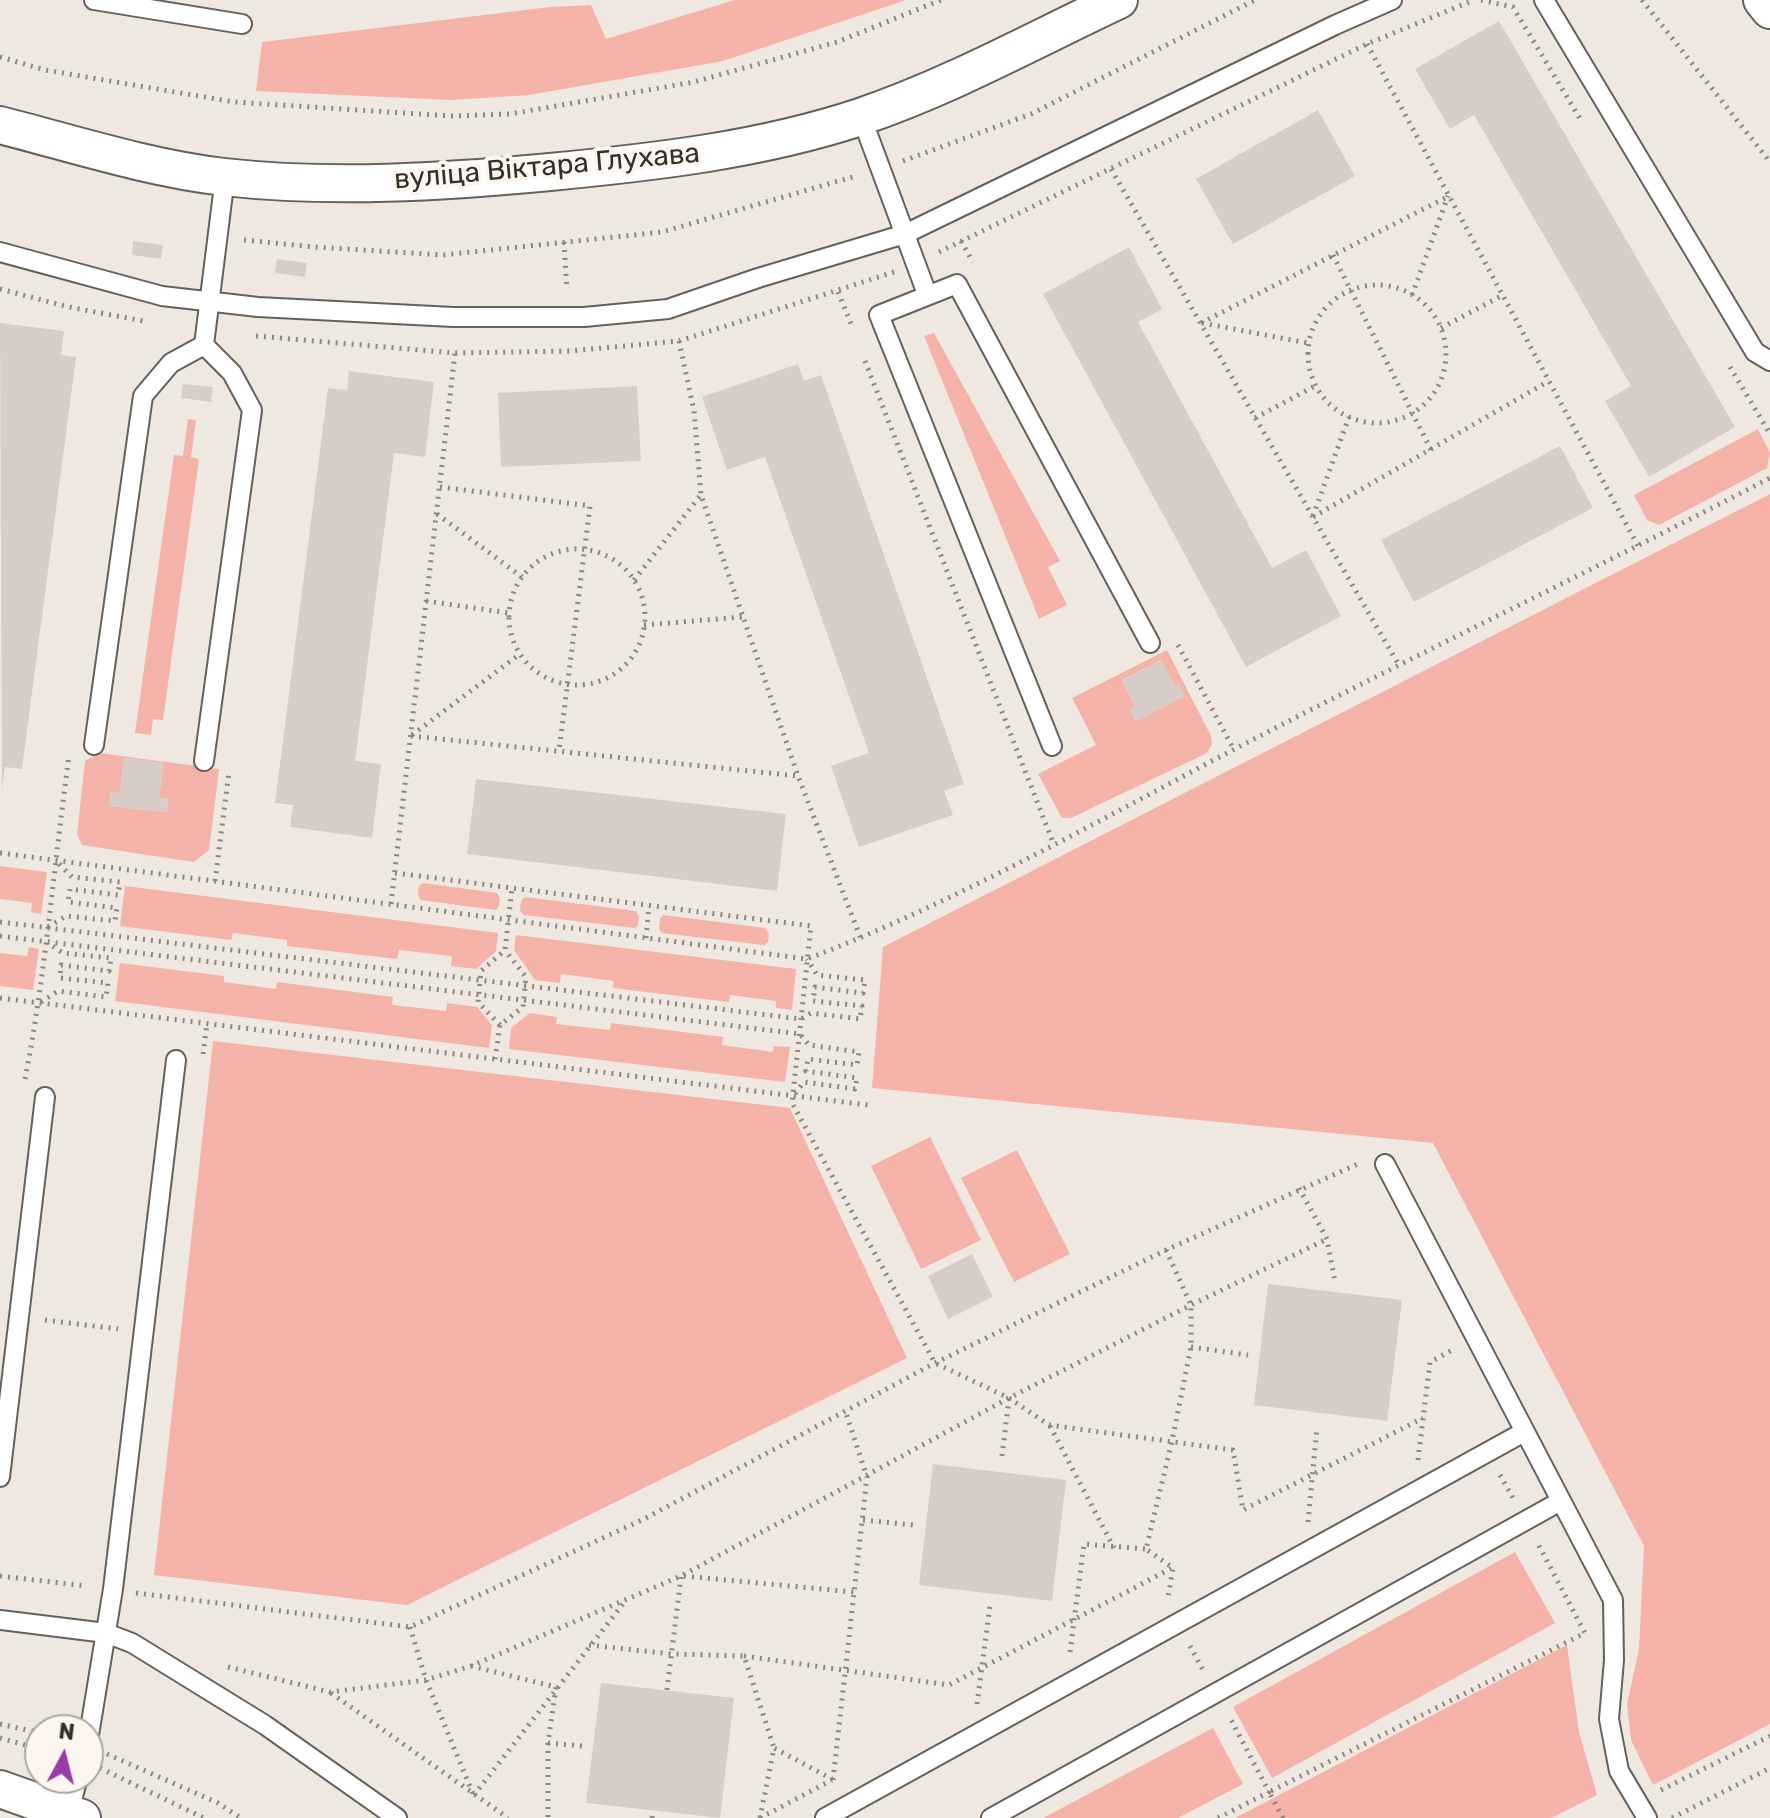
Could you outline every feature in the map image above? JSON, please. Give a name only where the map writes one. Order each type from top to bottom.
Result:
[{"type":"street","name":"вуліца Віктара Глухава","points":[[0,125],[166,167],[225,177],[325,183],[475,179],[662,162],[794,136],[861,116],[935,87],[1119,0]]},
{"type":"street","points":[[1762,0],[1770,10]]},
{"type":"street","points":[[0,1789],[76,1802]]},
{"type":"lane","points":[[94,0],[242,24]]},
{"type":"lane","points":[[0,252],[162,296],[292,309],[453,317],[584,317],[668,309],[758,278],[905,234],[1392,0]]},
{"type":"lane","points":[[1544,0],[1755,352],[1770,361]]},
{"type":"lane","points":[[861,116],[927,294]]},
{"type":"lane","points":[[204,345],[225,177]]},
{"type":"lane","points":[[1052,746],[879,315],[957,284],[1150,643]]},
{"type":"lane","points":[[94,745],[143,396],[171,363],[204,345]]},
{"type":"lane","points":[[204,345],[232,373],[252,410],[204,761]]},
{"type":"lane","points":[[97,1714],[176,1060]]},
{"type":"lane","points":[[0,1477],[45,1097]]},
{"type":"lane","points":[[1378,1161],[1613,1600],[1614,1660],[1609,1719],[1619,1771],[1643,1810]]},
{"type":"lane","points":[[825,1818],[1524,1432]]},
{"type":"lane","points":[[991,1818],[1559,1502]]},
{"type":"lane","points":[[0,1620],[106,1633],[132,1643],[265,1725],[397,1818]]},
{"type":"path","points":[[0,57],[45,70],[234,102],[451,116],[510,114],[694,82],[837,42],[941,0]]},
{"type":"path","points":[[897,163],[1031,114],[1255,0]]},
{"type":"path","points":[[1400,667],[1111,169],[1367,44],[1474,0]]},
{"type":"path","points":[[1481,0],[1513,7],[1585,127]]},
{"type":"path","points":[[1642,0],[1770,162]]},
{"type":"path","points":[[1367,44],[1638,546]]},
{"type":"path","points":[[234,239],[443,255],[578,241],[662,232],[868,172]]},
{"type":"path","points":[[1201,323],[1449,196]]},
{"type":"path","points":[[1412,295],[1449,196]]},
{"type":"path","points":[[1333,255],[1431,450]]},
{"type":"path","points":[[1369,285],[1391,286],[1412,295],[1429,309],[1441,328],[1446,351],[1443,374],[1432,395],[1412,413],[1394,421],[1372,423],[1349,417],[1329,404],[1315,386],[1308,365],[1308,343],[1316,321],[1329,303],[1351,290],[1369,285]]},
{"type":"path","points":[[0,289],[69,307],[143,321]]},
{"type":"path","points":[[838,292],[855,336]]},
{"type":"path","points":[[1441,328],[1503,295]]},
{"type":"path","points":[[1201,323],[1308,343]]},
{"type":"path","points":[[247,335],[455,353],[570,351],[679,341],[694,411],[701,495],[798,776],[861,939]]},
{"type":"path","points":[[861,350],[1054,845]]},
{"type":"path","points":[[391,904],[455,353]]},
{"type":"path","points":[[1729,367],[1770,434]]},
{"type":"path","points":[[1313,517],[1549,381]]},
{"type":"path","points":[[1255,418],[1315,386]]},
{"type":"path","points":[[1762,420],[1770,415]]},
{"type":"path","points":[[1313,517],[1349,417]]},
{"type":"path","points":[[0,853],[807,959],[861,939],[1054,845],[1234,750],[1770,478]]},
{"type":"path","points":[[440,487],[590,506],[559,751]]},
{"type":"path","points":[[634,580],[701,495]]},
{"type":"path","points":[[437,514],[522,577]]},
{"type":"path","points":[[584,550],[604,555],[620,565],[634,580],[643,602],[644,625],[640,642],[631,658],[619,671],[585,685],[548,679],[532,668],[520,654],[509,627],[513,594],[522,577],[539,561],[561,551],[584,550]]},
{"type":"path","points":[[426,601],[509,613]]},
{"type":"path","points":[[644,625],[742,617]]},
{"type":"path","points":[[411,736],[520,654]]},
{"type":"path","points":[[411,736],[798,776]]},
{"type":"path","points":[[40,1003],[71,743]]},
{"type":"path","points":[[215,882],[230,765]]},
{"type":"path","points":[[47,928],[66,916],[115,921],[117,908],[68,902],[70,889],[118,895],[120,882],[72,877],[55,861]]},
{"type":"path","points":[[395,873],[811,926],[792,1103],[935,1363],[1009,1398],[1049,1425],[1233,1450],[1243,1510],[1423,1418]]},
{"type":"path","points":[[500,1025],[478,1002],[481,971],[505,950],[512,888]]},
{"type":"path","points":[[646,938],[649,906]]},
{"type":"path","points":[[0,922],[801,1019],[811,1013],[860,1019],[862,1006],[813,1001],[815,987],[863,993],[865,980],[817,975],[807,959]]},
{"type":"path","points":[[0,936],[800,1034],[809,1045],[859,1052],[857,1065],[808,1059],[806,1071],[857,1078],[855,1089],[804,1082],[793,1096]]},
{"type":"path","points":[[40,1003],[58,991],[106,997],[108,983],[60,978],[61,965],[109,971],[111,958],[63,953],[46,942]]},
{"type":"path","points":[[495,1059],[500,1025],[523,1007],[524,1000],[526,977],[505,950]]},
{"type":"path","points":[[0,998],[868,1105]]},
{"type":"path","points":[[0,1576],[410,1627],[644,1519],[935,1363],[1166,1250],[1299,1188],[1378,1161]]},
{"type":"path","points":[[1299,1188],[1327,1239],[1335,1282]]},
{"type":"path","points":[[218,1662],[231,1669],[330,1692],[426,1680],[471,1666],[681,1576],[1009,1398],[1327,1239]]},
{"type":"path","points":[[1146,1549],[1191,1347],[1191,1305],[1166,1250]]},
{"type":"path","points":[[19,1317],[145,1333]]},
{"type":"path","points":[[1191,1347],[1248,1355]]},
{"type":"path","points":[[1418,1463],[1430,1362],[1456,1348]]},
{"type":"path","points":[[1002,1456],[1009,1398]]},
{"type":"path","points":[[833,1780],[867,1477],[845,1410]]},
{"type":"path","points":[[1049,1425],[1114,1548]]},
{"type":"path","points":[[1306,1535],[1317,1427]]},
{"type":"path","points":[[1218,1818],[1585,1633],[1487,1451]]},
{"type":"path","points":[[863,1520],[914,1525]]},
{"type":"path","points":[[1069,1657],[1084,1544],[1146,1549],[1173,1568]]},
{"type":"path","points":[[1173,1568],[1167,1606],[1283,1818]]},
{"type":"path","points":[[589,1645],[672,1654],[744,1656],[949,1685],[1173,1568]]},
{"type":"path","points":[[681,1576],[854,1592]]},
{"type":"path","points":[[667,1690],[681,1576]]},
{"type":"path","points":[[474,1795],[625,1601]]},
{"type":"path","points":[[977,1705],[990,1606]]},
{"type":"path","points":[[410,1627],[426,1680],[474,1795]]},
{"type":"path","points":[[744,1656],[774,1748],[760,1818]]},
{"type":"path","points":[[471,1666],[556,1687]]},
{"type":"path","points":[[548,1818],[548,1743],[556,1687]]},
{"type":"path","points":[[330,1692],[508,1818]]},
{"type":"path","points":[[0,1724],[24,1729]]},
{"type":"path","points":[[1643,1810],[1770,1736]]},
{"type":"path","points":[[0,1738],[24,1745]]},
{"type":"path","points":[[548,1743],[582,1746]]},
{"type":"path","points":[[774,1748],[833,1780]]},
{"type":"path","points":[[104,1751],[218,1803],[241,1818]]},
{"type":"path","points":[[1672,1818],[1770,1768]]},
{"type":"path","points":[[104,1770],[204,1818]]},
{"type":"path","points":[[760,1818],[833,1780]]},
{"type":"shaded area","points":[[735,0],[906,0],[723,61],[529,95],[451,100],[256,91],[262,42],[550,7],[591,5],[606,39]]},
{"type":"shaded area","points":[[934,333],[1060,561],[1048,567],[1067,605],[1039,619],[924,336]]},
{"type":"shaded area","points":[[188,419],[196,420],[191,457],[199,459],[163,720],[153,719],[151,735],[135,733],[174,455],[183,456]]},
{"type":"shaded area","points":[[1758,429],[1770,453],[1767,468],[1659,525],[1647,520],[1634,495]]},
{"type":"shaded area","points":[[1770,494],[1770,1724],[1653,1785],[1631,1740],[1627,1704],[1639,1649],[1644,1546],[1433,1143],[872,1088],[883,947]]},
{"type":"shaded area","points":[[1167,650],[1211,736],[1212,744],[1207,753],[1071,818],[1062,818],[1038,774],[1096,745],[1072,698]],"holes":[[[1161,660],[1184,696],[1136,721],[1130,710],[1135,706],[1122,680]]]},
{"type":"shaded area","points":[[99,753],[219,769],[209,850],[194,862],[82,845],[77,834],[85,761]],"holes":[[[124,758],[163,763],[159,798],[168,799],[167,812],[110,806],[111,792],[120,792]]]},
{"type":"shaded area","points":[[0,866],[47,872],[41,914],[31,912],[32,903],[0,899]]},
{"type":"shaded area","points":[[423,883],[497,893],[499,906],[496,910],[420,900],[419,886]]},
{"type":"shaded area","points":[[125,886],[498,933],[496,951],[476,969],[451,966],[452,956],[399,950],[397,959],[287,946],[287,940],[233,933],[231,940],[120,926]]},
{"type":"shaded area","points":[[525,897],[636,911],[638,925],[635,928],[524,915],[520,911],[521,901]]},
{"type":"shaded area","points":[[663,915],[765,928],[769,934],[768,942],[764,945],[662,933],[659,929]]},
{"type":"shaded area","points":[[516,935],[796,969],[792,1010],[776,1008],[776,1001],[730,995],[729,1002],[613,988],[614,981],[561,974],[560,983],[535,980],[514,950]]},
{"type":"shaded area","points":[[29,947],[39,949],[33,990],[0,986],[0,953],[27,956]]},
{"type":"shaded area","points":[[120,963],[224,976],[224,982],[276,989],[277,982],[393,997],[392,1005],[446,1011],[447,1003],[477,1007],[492,1025],[489,1048],[115,1001]]},
{"type":"shaded area","points":[[530,1013],[557,1017],[556,1024],[610,1030],[611,1023],[723,1037],[722,1045],[773,1052],[774,1046],[790,1047],[785,1082],[509,1049],[511,1028]]},
{"type":"shaded area","points":[[213,1041],[790,1108],[907,1358],[407,1605],[154,1575]]},
{"type":"shaded area","points":[[930,1137],[981,1240],[921,1269],[871,1166]]},
{"type":"shaded area","points":[[1017,1150],[1070,1254],[1014,1282],[961,1178]]},
{"type":"shaded area","points":[[1515,1552],[1555,1623],[1272,1778],[1233,1707]]},
{"type":"shaded area","points":[[1567,1645],[1579,1732],[1597,1795],[1551,1818],[1235,1818]]},
{"type":"shaded area","points":[[1213,1728],[1243,1784],[1178,1818],[1043,1818]]},
{"type":"building","points":[[1499,21],[1735,427],[1649,477],[1605,401],[1631,386],[1474,115],[1450,129],[1415,69]]},
{"type":"building","points":[[1318,110],[1355,176],[1233,244],[1196,179]]},
{"type":"building","points":[[133,241],[163,245],[161,259],[132,255]]},
{"type":"building","points":[[1129,247],[1162,309],[1138,322],[1272,568],[1306,550],[1341,616],[1246,667],[1043,294]]},
{"type":"building","points":[[277,259],[307,263],[305,277],[275,273]]},
{"type":"building","points":[[0,323],[64,331],[61,355],[76,357],[22,769],[5,767],[2,790]]},
{"type":"building","points":[[798,364],[804,381],[821,375],[964,784],[944,791],[953,815],[859,847],[831,766],[869,753],[765,457],[727,470],[702,397]]},
{"type":"building","points":[[349,371],[434,382],[425,457],[394,453],[355,761],[381,764],[372,838],[290,827],[293,805],[275,803],[328,388],[347,390]]},
{"type":"building","points":[[183,384],[213,387],[211,402],[181,398]]},
{"type":"building","points":[[637,386],[641,461],[501,467],[498,393]]},
{"type":"building","points":[[1560,446],[1593,508],[1414,602],[1381,540]]},
{"type":"building","points":[[1161,660],[1175,686],[1179,684],[1185,696],[1136,721],[1129,709],[1135,706],[1122,680]]},
{"type":"building","points":[[124,758],[163,763],[159,798],[168,799],[167,812],[110,806],[111,791],[120,792]]},
{"type":"building","points":[[476,779],[786,814],[777,891],[467,854]]},
{"type":"building","points":[[972,1254],[993,1297],[948,1319],[928,1276]]},
{"type":"building","points":[[1268,1284],[1402,1300],[1387,1421],[1254,1405]]},
{"type":"building","points":[[933,1464],[1066,1480],[1052,1601],[919,1585]]},
{"type":"building","points":[[601,1683],[734,1698],[720,1818],[586,1803]]}]
